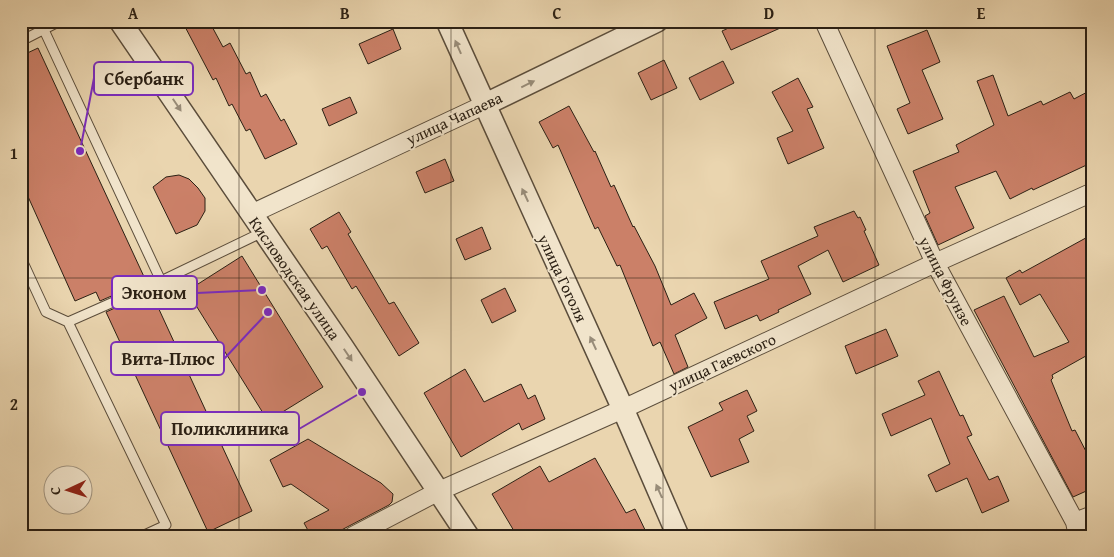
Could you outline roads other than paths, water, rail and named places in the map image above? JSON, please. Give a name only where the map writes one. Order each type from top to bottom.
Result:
[{"type":"street","name":"Кисловодская улица","points":[[120,21],[439,490],[468,536]]},
{"type":"street","name":"улица Гоголя","points":[[447,21],[623,408],[678,536]]},
{"type":"street","name":"улица Чапаева","points":[[251,214],[484,105],[657,21]]},
{"type":"street","name":"улица Фрунзе","points":[[824,21],[935,263],[1076,529]]},
{"type":"street","name":"улица Гаевского","points":[[353,536],[439,490],[623,408],[1093,192]]},
{"type":"street","points":[[1076,529],[1093,515]]},
{"type":"lane","points":[[21,41],[60,21]]},
{"type":"lane","points":[[44,30],[161,281]]},
{"type":"lane","points":[[68,322],[161,281],[263,232]]},
{"type":"lane","points":[[21,258],[46,312],[68,322],[166,525],[142,536]]},
{"type":"place","name":"Сбербанк","points":[[80,151]]},
{"type":"place","name":"Эконом","points":[[262,290]]},
{"type":"place","name":"Вита-Плюс","points":[[268,312]]},
{"type":"place","name":"Поликлиника","points":[[362,392]]}]
